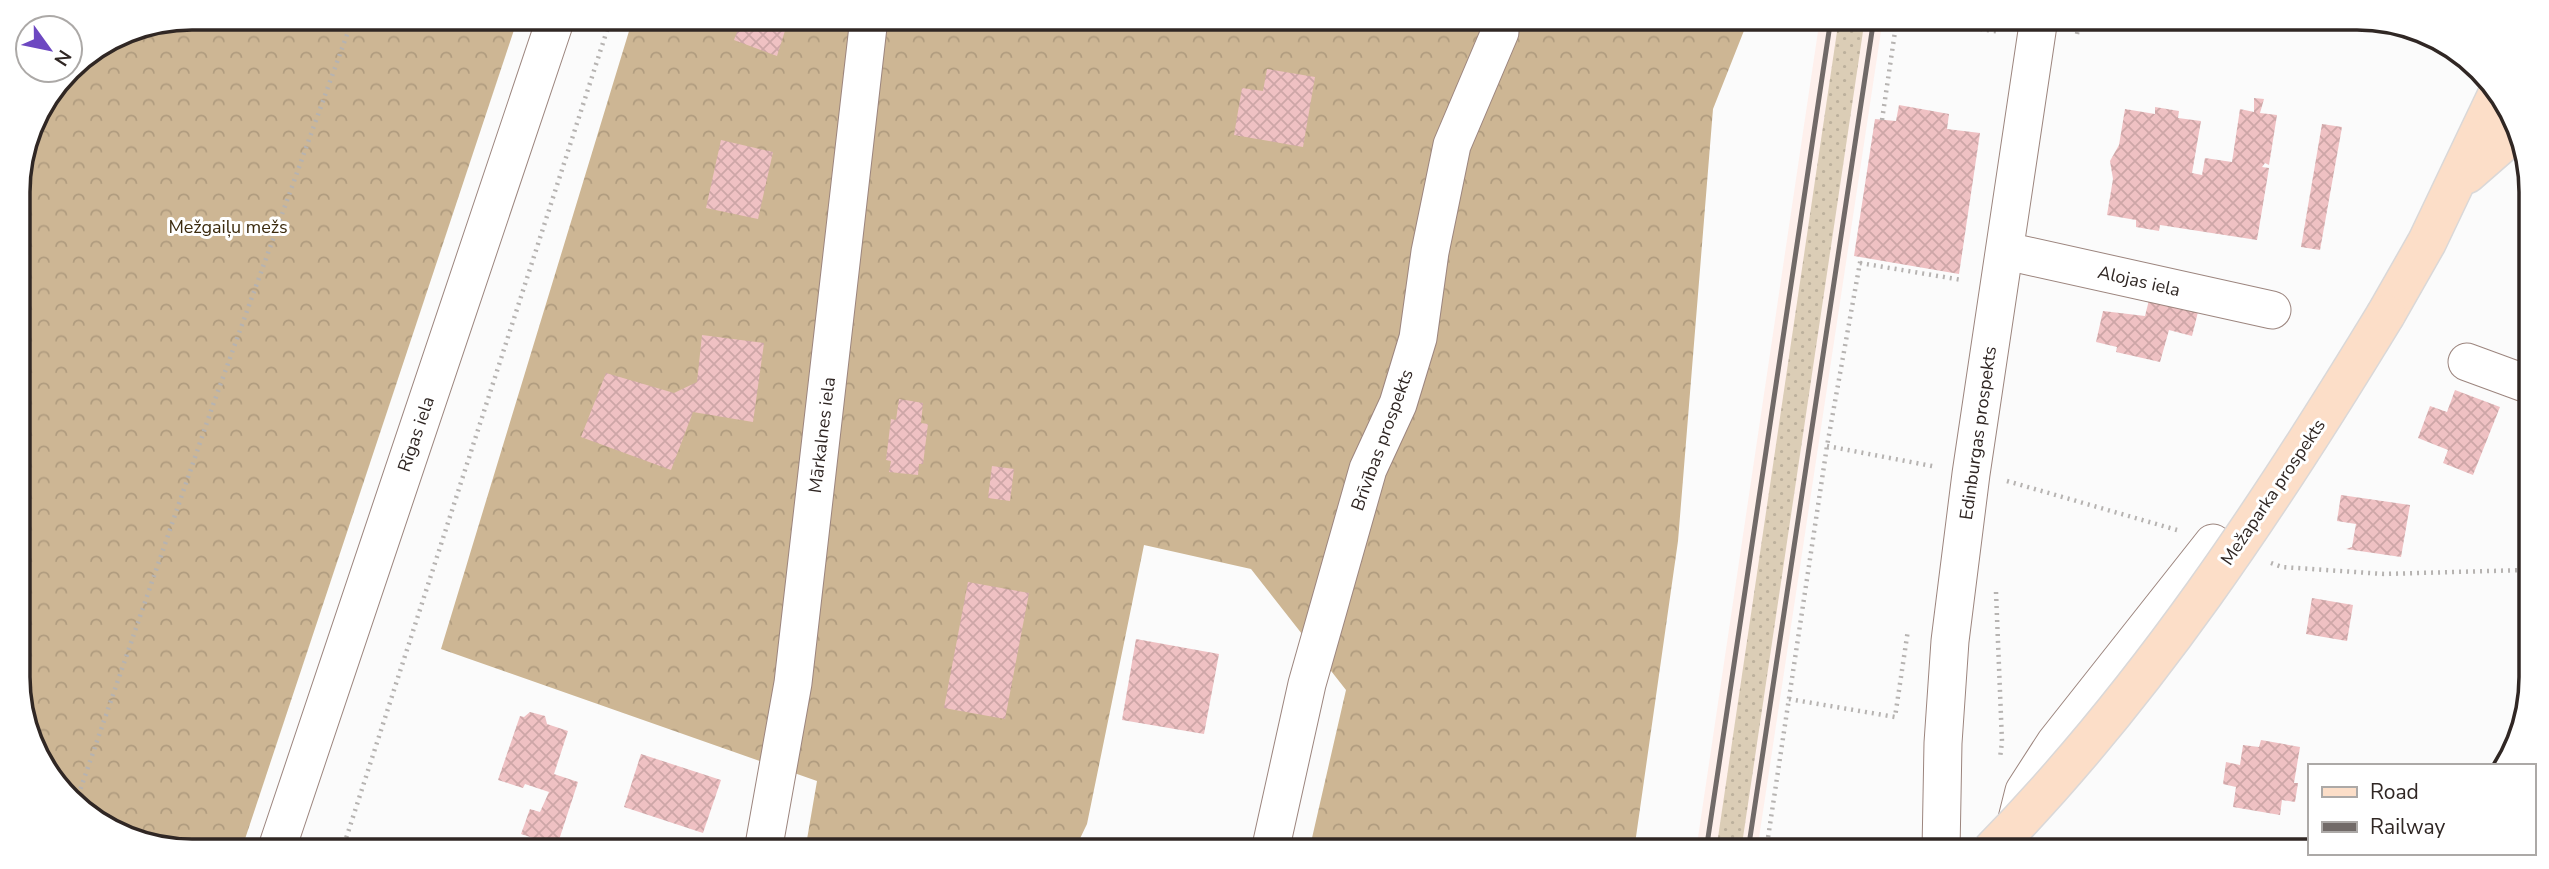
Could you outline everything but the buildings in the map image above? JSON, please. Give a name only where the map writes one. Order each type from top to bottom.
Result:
[{"type":"main road","name":"Mežaparka prospekts","points":[[2002,839],[2078,754],[2239,547],[2291,469],[2386,314],[2427,242],[2493,104]]},
{"type":"main road","points":[[2455,185],[2510,137]]},
{"type":"street","name":"Rīgas iela","points":[[280,839],[552,30]]},
{"type":"street","name":"Mārkalnes iela","points":[[765,839],[793,682],[868,30]]},
{"type":"street","name":"Edinburgas prospekts","points":[[1941,839],[1942,743],[1950,641],[1971,474],[2037,30]]},
{"type":"street","name":"Brīvības prospekts","points":[[1273,839],[1307,684],[1368,469],[1398,404],[1418,338],[1430,253],[1452,145],[1500,32]]},
{"type":"street","name":"Alojas iela","points":[[2006,251],[2272,310]]},
{"type":"street","points":[[2467,362],[2519,381]]},
{"type":"street","points":[[2011,839],[2024,791],[2054,743],[2213,543]]},
{"type":"path","points":[[79,794],[212,405],[349,30]]},
{"type":"path","points":[[346,839],[607,30]]},
{"type":"path","points":[[1882,120],[1895,30]]},
{"type":"path","points":[[2076,44],[2078,30]]},
{"type":"path","points":[[1768,839],[1827,446],[1860,260],[1965,280]]},
{"type":"path","points":[[1827,446],[1937,467]]},
{"type":"path","points":[[2001,492],[2003,480]]},
{"type":"path","points":[[1996,579],[2003,742],[1998,770]]},
{"type":"path","points":[[1789,699],[1895,717],[1908,630]]},
{"type":"shaded area","points":[[1818,30],[1881,30],[1759,839],[1698,839]]},
{"type":"shaded area","points":[[1837,30],[1863,30],[1743,839],[1718,839]]},
{"type":"green space","name":"Mežgaiļu mežs","points":[[181,30],[514,30],[245,839],[171,838],[150,834],[111,818],[93,806],[63,776],[51,758],[38,729],[30,688],[30,181],[35,150],[57,102],[71,84],[84,84],[84,71],[93,63],[111,51],[140,38]]},
{"type":"green space","points":[[629,30],[1744,30],[1713,109],[1678,541],[1636,839],[1312,839],[1346,690],[1251,569],[1144,545],[1087,824],[1080,839],[807,839],[817,781],[441,649]]},
{"type":"railway","points":[[1708,839],[1829,30]]},
{"type":"railway","points":[[1750,839],[1872,30]]}]
